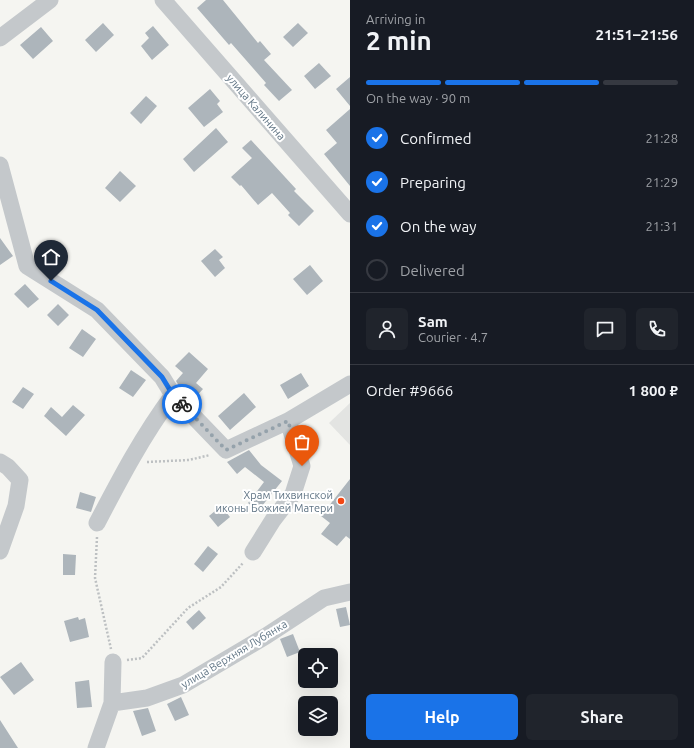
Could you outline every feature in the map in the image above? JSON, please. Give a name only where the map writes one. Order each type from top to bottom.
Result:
[{"type":"street","points":[[0,38],[50,0]]},
{"type":"street","name":"улица Калинина","points":[[163,0],[350,214]]},
{"type":"street","points":[[0,165],[27,266],[97,310],[162,377],[173,395],[226,450],[288,421],[350,384]]},
{"type":"street","points":[[97,523],[129,462],[158,415],[173,395]]},
{"type":"street","points":[[253,552],[273,520],[293,494],[302,466],[288,421]]},
{"type":"street","points":[[0,462],[8,467],[20,480],[16,506],[0,551]]},
{"type":"street","name":"улица Верхняя Лубянка","points":[[112,703],[147,698],[183,685],[266,636],[324,598],[350,592]]},
{"type":"street","points":[[96,748],[112,703],[113,662]]},
{"type":"path","points":[[129,462],[189,460],[226,450]]},
{"type":"path","points":[[97,523],[95,578],[113,662]]},
{"type":"path","points":[[142,658],[188,608],[221,587],[253,552]]},
{"type":"shaded area","points":[[350,403],[350,445],[329,423]]},
{"type":"building","points":[[206,0],[223,0],[258,43],[260,41],[271,54],[264,60],[292,90],[279,101],[264,85],[266,83],[231,43],[229,45],[197,8]]},
{"type":"building","points":[[103,23],[114,35],[96,52],[85,40]]},
{"type":"building","points":[[298,23],[308,33],[293,47],[283,37]]},
{"type":"building","points":[[153,26],[169,45],[152,60],[141,46],[149,38],[145,33]]},
{"type":"building","points":[[41,27],[53,41],[33,59],[20,45]]},
{"type":"building","points":[[319,63],[331,76],[315,89],[304,76]]},
{"type":"building","points":[[350,77],[350,106],[336,89]]},
{"type":"building","points":[[210,89],[220,101],[217,104],[223,112],[204,127],[188,108]]},
{"type":"building","points":[[146,96],[157,106],[141,124],[130,113]]},
{"type":"building","points":[[350,109],[350,186],[324,154],[337,143],[326,130]]},
{"type":"building","points":[[216,128],[228,142],[194,172],[183,159]]},
{"type":"building","points":[[251,140],[296,189],[294,191],[314,211],[299,226],[288,215],[290,213],[272,193],[258,205],[241,185],[240,186],[231,177],[252,158],[242,148]]},
{"type":"building","points":[[120,171],[136,186],[120,202],[105,188]]},
{"type":"building","points":[[0,238],[13,256],[0,265]]},
{"type":"building","points":[[215,249],[223,257],[219,260],[225,268],[215,277],[201,261]]},
{"type":"building","points":[[310,265],[323,281],[307,295],[293,279]]},
{"type":"building","points":[[25,284],[39,299],[28,308],[14,294]]},
{"type":"building","points":[[58,304],[69,315],[58,326],[47,315]]},
{"type":"building","points":[[82,329],[96,339],[83,357],[69,348]]},
{"type":"building","points":[[189,352],[208,369],[196,383],[203,389],[193,400],[181,389],[176,381],[183,373],[175,366]]},
{"type":"building","points":[[131,370],[146,380],[133,397],[119,388]]},
{"type":"building","points":[[301,373],[309,386],[288,399],[280,385]]},
{"type":"building","points":[[23,387],[34,394],[23,409],[12,402]]},
{"type":"building","points":[[244,393],[256,407],[230,430],[218,416]]},
{"type":"building","points":[[73,405],[85,415],[66,436],[44,416],[51,407],[62,417]]},
{"type":"building","points":[[249,450],[261,465],[282,481],[258,511],[248,503],[264,482],[245,467],[237,474],[227,462]]},
{"type":"building","name":"Храм Тихвинской иконы Божией Матери","points":[[350,479],[350,539],[346,536],[337,546],[321,534],[330,523],[321,516]]},
{"type":"building","points":[[80,492],[96,497],[91,512],[76,508]]},
{"type":"building","points":[[221,506],[230,517],[218,527],[209,516]]},
{"type":"building","points":[[208,546],[218,554],[203,572],[194,564]]},
{"type":"building","points":[[63,554],[76,555],[75,575],[63,575]]},
{"type":"building","points":[[346,607],[350,625],[340,627],[336,609]]},
{"type":"building","points":[[199,610],[206,618],[193,630],[186,622]]},
{"type":"building","points":[[78,617],[79,620],[85,618],[89,637],[70,642],[64,621]]},
{"type":"building","points":[[293,634],[298,648],[298,653],[287,657],[280,639]]},
{"type":"building","points":[[21,662],[34,680],[14,695],[0,677]]},
{"type":"building","points":[[89,680],[92,707],[77,708],[75,682]]},
{"type":"building","points":[[181,697],[189,715],[175,721],[167,704]]},
{"type":"building","points":[[148,708],[156,731],[142,736],[133,711]]},
{"type":"building","points":[[0,720],[18,748],[0,748]]},
{"type":"way so far","points":[[182,404],[226,450],[288,421],[302,466]]},
{"type":"place","name":"Храм Тихвинской иконы Божией Матери","points":[[341,501]]},
{"type":"route","points":[[51,281],[97,310],[162,377],[173,395],[182,404]]}]
